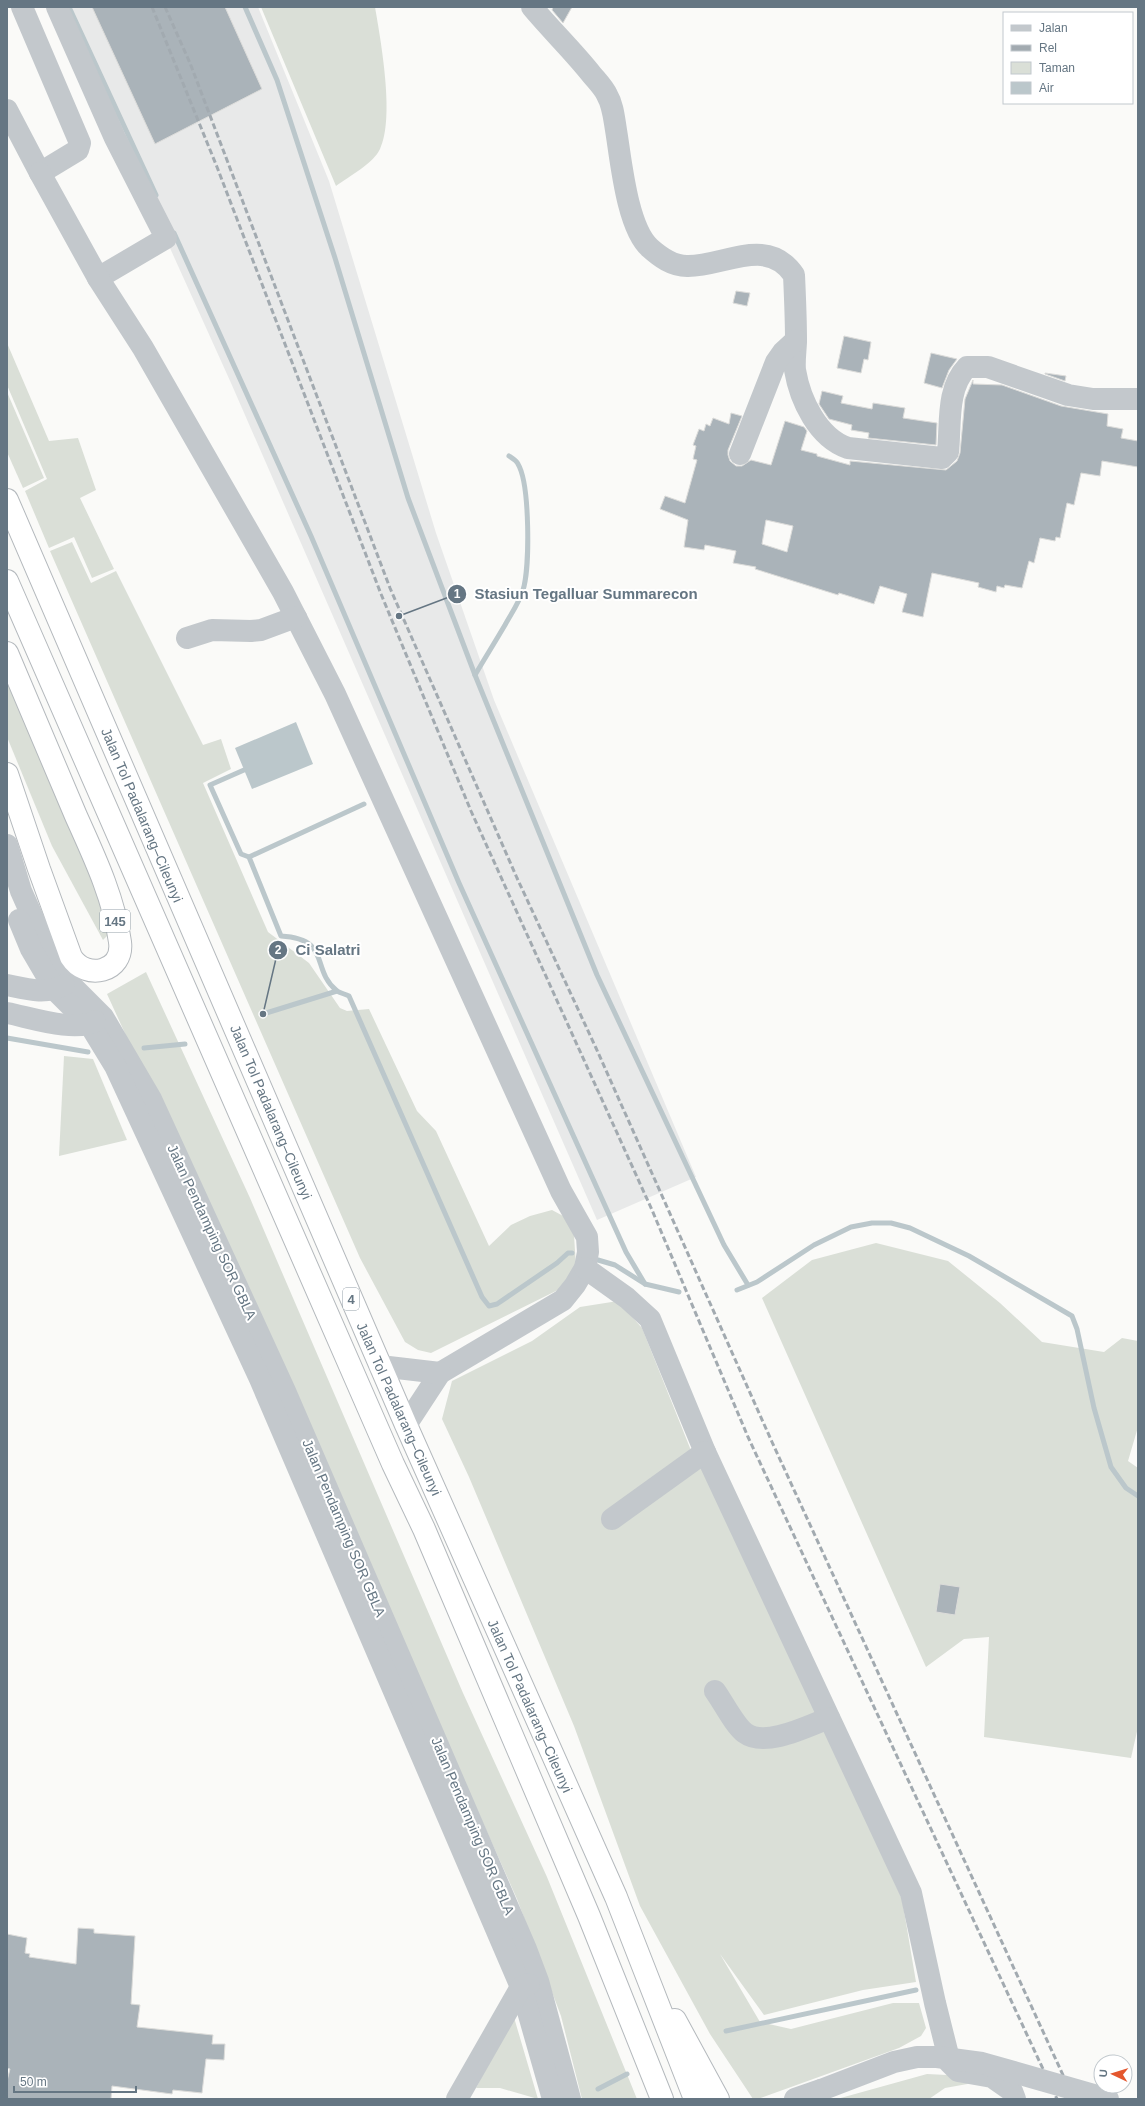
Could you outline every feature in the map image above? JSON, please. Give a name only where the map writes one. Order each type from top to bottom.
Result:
[{"type":"highway","name":"Jalan Tol Padalarang–Cileunyi","points":[[7,500],[406,1426],[616,1897],[695,2099]]},
{"type":"highway","name":"Jalan Tol Padalarang–Cileunyi","points":[[7,581],[393,1464],[424,1529],[589,1916],[662,2099]]},
{"type":"highway","name":"145","points":[[7,653],[103,879],[120,946],[116,960],[104,970],[86,970],[77,965],[71,957],[7,774]]},
{"type":"highway","points":[[653,1993],[675,2019],[718,2099]]},
{"type":"street","points":[[22,7],[80,143],[78,150],[40,173]]},
{"type":"street","points":[[57,7],[115,138],[166,238],[98,278]]},
{"type":"street","points":[[532,7],[584,64],[607,94],[614,113],[626,186],[636,229],[648,246],[663,258],[686,266],[746,255],[762,255],[778,260],[789,268],[794,275],[796,374],[798,384],[812,416],[826,435],[838,445],[848,448],[938,458],[945,455],[948,445],[952,393],[955,383],[967,367],[988,367],[1068,395],[1093,399],[1138,399]]},
{"type":"street","points":[[7,110],[98,278],[143,348],[296,617],[334,694],[561,1191],[587,1237],[588,1252],[585,1268],[563,1300],[440,1373],[406,1426]]},
{"type":"street","points":[[740,454],[776,362],[783,352],[796,340]]},
{"type":"street","points":[[187,638],[212,630],[261,630],[296,617]]},
{"type":"street","points":[[7,845],[21,890],[62,986]]},
{"type":"street","points":[[7,890],[31,949],[62,986]]},
{"type":"street","points":[[7,984],[23,973],[30,963],[31,949]]},
{"type":"street","points":[[7,984],[47,991],[62,986]]},
{"type":"street","name":"Jalan Pendamping SOR GBLA","points":[[62,986],[96,1021],[151,1099],[285,1391],[529,1984],[570,2099]]},
{"type":"street","points":[[7,1013],[75,1026],[96,1021]]},
{"type":"street","points":[[585,1268],[627,1298],[650,1319],[705,1452],[911,1893],[935,2003],[950,2063],[958,2071],[992,2078],[1012,2091],[1015,2099]]},
{"type":"street","points":[[380,1366],[440,1373]]},
{"type":"street","points":[[612,1519],[705,1452]]},
{"type":"street","points":[[715,1691],[744,1732],[754,1738],[768,1739],[829,1718]]},
{"type":"street","points":[[457,2099],[529,1984]]},
{"type":"street","name":"Jalan Pendamping SOR GBLA","points":[[529,1984],[553,2099]]},
{"type":"street","points":[[795,2099],[894,2062],[917,2057],[938,2057],[982,2063],[1108,2099]]},
{"type":"shaded area","points":[[61,7],[258,7],[329,181],[436,533],[494,700],[696,1177],[597,1220],[231,383]]},
{"type":"green space","points":[[261,7],[375,7],[383,59],[387,100],[384,135],[377,154],[360,169],[336,186]]},
{"type":"green space","points":[[7,343],[49,441],[78,438],[96,490],[80,498],[114,569],[92,578],[74,537],[49,548],[25,491],[47,479],[7,385]]},
{"type":"green space","points":[[7,392],[44,478],[23,488],[7,452]]},
{"type":"green space","points":[[72,542],[91,583],[116,571],[203,745],[221,739],[231,769],[203,783],[268,932],[309,963],[340,1008],[347,1011],[369,1009],[417,1111],[436,1131],[489,1246],[511,1225],[530,1216],[552,1210],[565,1217],[574,1235],[576,1267],[558,1290],[431,1353],[418,1350],[405,1342],[360,1258],[50,551]]},
{"type":"green space","points":[[7,673],[102,901],[108,935],[103,940],[52,846],[7,737]]},
{"type":"green space","points":[[146,972],[250,1198],[463,1693],[547,1877],[637,2099],[582,2099],[561,2016],[517,1899],[335,1492],[107,994]]},
{"type":"green space","points":[[64,1056],[93,1059],[127,1140],[59,1156]]},
{"type":"green space","points":[[876,1243],[948,1261],[1000,1303],[1042,1342],[1104,1352],[1122,1338],[1138,1341],[1138,1427],[1128,1461],[1138,1468],[1138,1727],[1131,1758],[984,1737],[989,1637],[964,1639],[926,1667],[762,1298],[812,1260]]},
{"type":"green space","points":[[618,1301],[642,1328],[690,1448],[733,1526],[902,1899],[916,1982],[863,1990],[764,2015],[720,1954],[760,2022],[791,2029],[893,2003],[919,2003],[926,2028],[921,2036],[899,2048],[758,2099],[753,2099],[710,2034],[640,1906],[574,1726],[469,1477],[442,1419],[452,1381],[532,1341],[580,1307]]},
{"type":"green space","points":[[513,2014],[538,2099],[500,2088],[476,2088]]},
{"type":"green space","points":[[927,2074],[947,2075],[973,2083],[945,2088],[929,2099],[837,2099]]},
{"type":"water","points":[[296,722],[313,764],[252,789],[235,748]]},
{"type":"building","points":[[92,7],[225,7],[262,89],[155,144]]},
{"type":"building","points":[[553,7],[572,7],[563,23],[552,10]]},
{"type":"building","points":[[736,291],[750,293],[747,306],[733,303]]},
{"type":"building","points":[[844,336],[871,342],[868,360],[864,359],[861,373],[837,368]]},
{"type":"building","points":[[931,353],[957,359],[949,370],[942,388],[924,383]]},
{"type":"building","points":[[1045,374],[1066,376],[1065,381]]},
{"type":"building","points":[[973,380],[973,384],[1002,385],[1061,406],[1108,414],[1107,426],[1123,429],[1121,438],[1138,441],[1138,467],[1102,461],[1100,476],[1081,473],[1074,505],[1067,503],[1060,538],[1056,537],[1055,541],[1040,538],[1034,563],[1029,561],[1022,588],[1005,585],[1004,588],[997,586],[996,592],[978,587],[979,583],[932,573],[923,617],[902,612],[907,594],[880,586],[874,604],[839,593],[838,595],[755,569],[756,567],[733,563],[736,551],[705,545],[704,550],[684,547],[688,520],[660,509],[665,496],[685,503],[697,460],[693,459],[696,446],[693,445],[699,429],[704,431],[706,424],[710,426],[713,418],[729,424],[731,413],[742,416],[728,450],[730,461],[736,466],[742,466],[751,460],[771,465],[785,421],[804,427],[807,431],[801,450],[817,454],[817,456],[850,465],[850,461],[946,470],[957,461],[960,453],[965,399]],"holes":[[[766,520],[793,526],[787,552],[762,544]]]},
{"type":"building","points":[[822,391],[843,396],[841,403],[872,409],[873,403],[905,408],[903,418],[937,423],[936,445],[868,438],[869,433],[851,430],[852,425],[829,419],[819,404]]},
{"type":"building","points":[[940,1584],[960,1587],[955,1615],[936,1612]]},
{"type":"building","points":[[78,1928],[94,1929],[94,1933],[135,1936],[131,2004],[140,2005],[137,2027],[213,2035],[212,2044],[225,2044],[224,2060],[206,2059],[202,2093],[173,2090],[172,2094],[112,2086],[111,2099],[7,2099],[7,2081],[10,2069],[7,2068],[7,1934],[27,1938],[25,1953],[30,1954],[29,1957],[76,1964]]},
{"type":"waterway","points":[[69,7],[156,195]]},
{"type":"waterway","points":[[245,7],[277,80],[335,258],[408,498],[475,675],[597,975],[724,1245],[748,1285]]},
{"type":"waterway","points":[[174,233],[311,536],[459,883],[626,1252],[645,1284]]},
{"type":"waterway","points":[[475,675],[517,604],[523,590],[525,579],[528,546],[525,489],[518,464],[509,456]]},
{"type":"waterway","points":[[244,770],[210,785],[241,854],[249,857]]},
{"type":"waterway","points":[[364,804],[249,857],[281,936],[297,938],[307,943],[314,949],[324,974],[329,982],[337,991],[349,996],[482,1297],[489,1306],[497,1304],[557,1263],[568,1253],[572,1253]]},
{"type":"waterway","points":[[263,1014],[337,991]]},
{"type":"waterway","points":[[7,1038],[88,1052]]},
{"type":"waterway","points":[[144,1048],[185,1044]]},
{"type":"waterway","points":[[737,1290],[757,1282],[814,1245],[851,1227],[872,1223],[891,1223],[910,1228],[969,1256],[1072,1316],[1077,1329],[1094,1408],[1111,1467],[1126,1488],[1138,1496]]},
{"type":"waterway","points":[[598,1260],[615,1265],[645,1284],[679,1292]]},
{"type":"waterway","points":[[726,2031],[916,1990]]},
{"type":"waterway","points":[[598,2089],[627,2074]]},
{"type":"railway","points":[[152,7],[217,167],[381,594],[471,811],[652,1210],[748,1437],[1057,2099]]},
{"type":"railway","points":[[165,7],[190,63],[390,588],[517,878],[596,1048],[772,1442],[1074,2099]]},
{"type":"place","name":"Stasiun Tegalluar Summarecon","points":[[399,616]]},
{"type":"place","name":"Ci Salatri","points":[[263,1014]]}]
